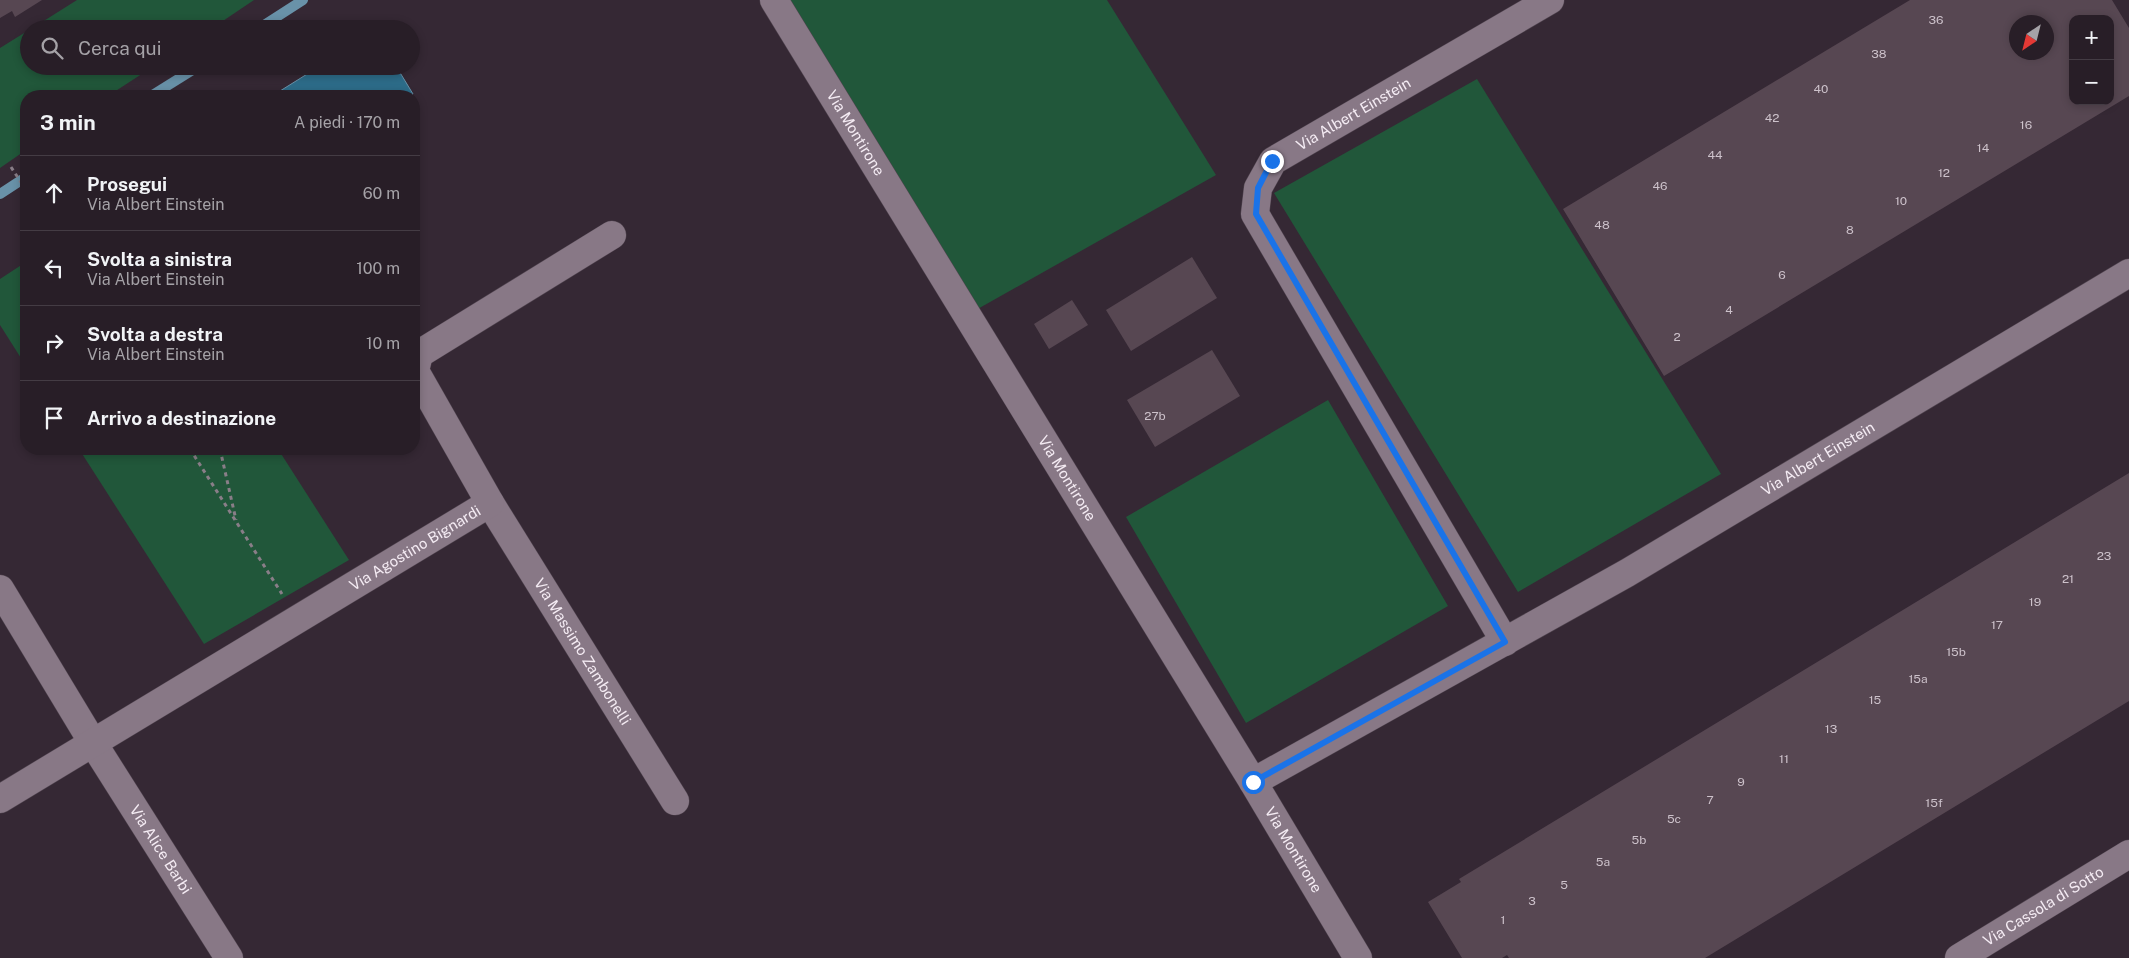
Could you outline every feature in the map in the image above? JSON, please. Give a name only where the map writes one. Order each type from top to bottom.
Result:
[{"type":"street","name":"Via Montirone","points":[[774,0],[1253,782],[1358,958]]},
{"type":"street","name":"Via Albert Einstein","points":[[1505,642],[1256,214],[1258,188],[1272,161],[1550,0]]},
{"type":"street","name":"Via Agostino Bignardi","points":[[420,353],[612,235]]},
{"type":"street","name":"Via Albert Einstein","points":[[1253,782],[1627,572],[2129,273]]},
{"type":"street","name":"Via Agostino Bignardi","points":[[0,799],[490,503],[420,380]]},
{"type":"street","name":"Via Massimo Zambonelli","points":[[490,503],[675,801]]},
{"type":"street","name":"Via Alice Barbi","points":[[0,589],[93,743],[228,958]]},
{"type":"street","name":"Via Cassola di Sotto","points":[[1959,958],[2129,854]]},
{"type":"path","points":[[12,168],[20,181]]},
{"type":"path","points":[[194,455],[297,619]]},
{"type":"path","points":[[221,455],[236,523]]},
{"type":"green space","points":[[77,0],[254,0],[224,20],[45,20]]},
{"type":"green space","points":[[774,0],[1107,0],[1216,175],[967,315]]},
{"type":"green space","points":[[20,36],[20,75],[140,75],[117,90],[20,90],[20,154],[0,168],[0,48]]},
{"type":"green space","points":[[1477,79],[1721,474],[1518,592],[1274,193]]},
{"type":"green space","points":[[20,266],[20,357],[0,325],[0,279]]},
{"type":"green space","points":[[1328,400],[1448,606],[1246,723],[1126,517]]},
{"type":"green space","points":[[83,455],[282,455],[349,560],[204,644]]},
{"type":"water","points":[[306,75],[401,75],[411,90],[282,90]]},
{"type":"building","points":[[0,0],[42,0],[15,17],[12,11],[0,18]]},
{"type":"building","points":[[1910,0],[2112,0],[2129,28],[2129,96],[1664,376],[1563,209]]},
{"type":"building","points":[[1192,257],[1217,298],[1131,351],[1106,310]]},
{"type":"building","points":[[1072,300],[1088,325],[1049,349],[1034,324]]},
{"type":"building","points":[[1212,350],[1240,396],[1155,447],[1127,400]]},
{"type":"building","points":[[2129,473],[2129,701],[1705,958],[1509,958],[1507,955],[1502,958],[1462,958],[1428,902],[1461,882],[1459,879]]},
{"type":"waterway","points":[[272,20],[303,0]]},
{"type":"waterway","points":[[161,90],[185,75]]},
{"type":"waterway","points":[[0,194],[20,181]]},
{"type":"route","points":[[1253,782],[1505,642],[1256,214],[1258,188],[1272,161]]}]
